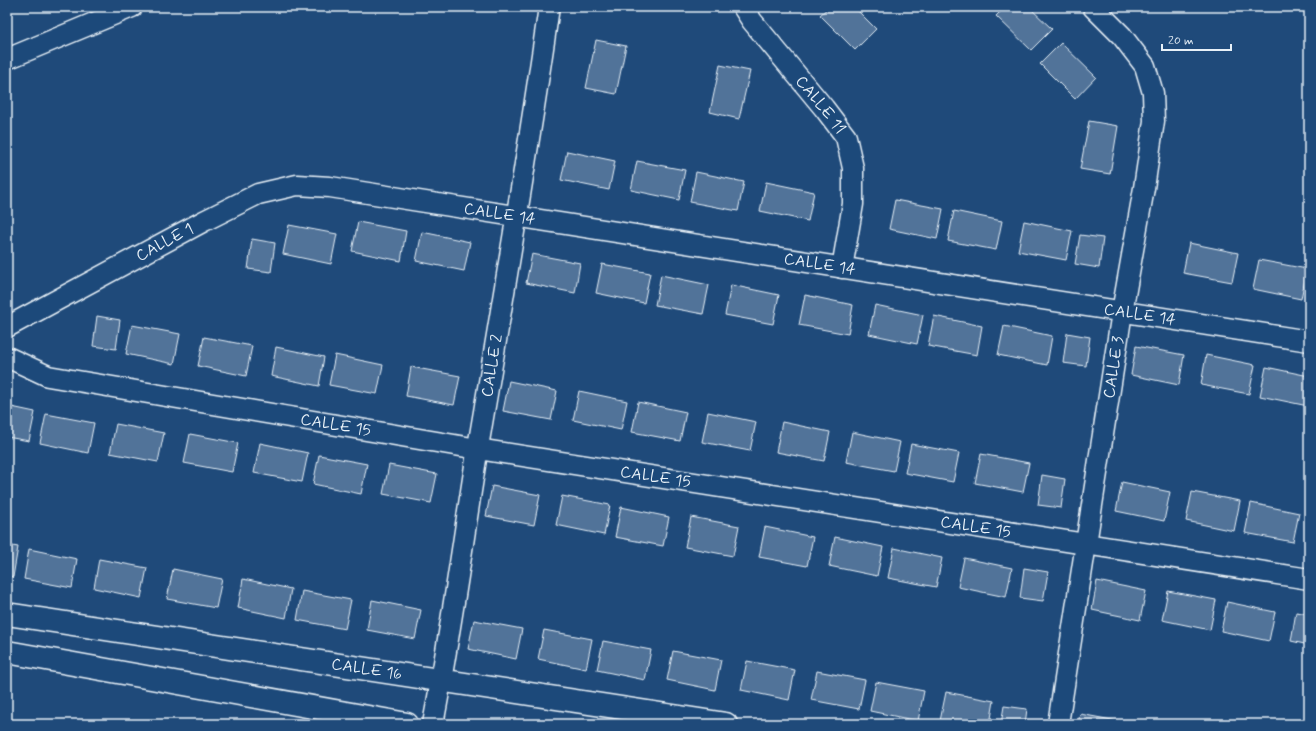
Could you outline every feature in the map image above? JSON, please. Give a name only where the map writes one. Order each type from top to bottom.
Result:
[{"type":"street","points":[[7,60],[132,7]]},
{"type":"street","name":"CALLE 2","points":[[433,724],[518,216],[549,7]]},
{"type":"street","name":"CALLE 11","points":[[743,7],[752,21],[846,137],[853,168],[853,204],[842,268]]},
{"type":"street","name":"CALLE 3","points":[[1058,724],[1122,312],[1144,188],[1154,121],[1153,93],[1145,66],[1122,36],[1093,7]]},
{"type":"street","name":"CALLE 1","points":[[7,327],[204,221],[258,194],[297,185],[330,186]]},
{"type":"street","name":"CALLE 14","points":[[330,186],[1309,341]]},
{"type":"street","name":"CALLE 15","points":[[7,357],[48,376],[478,449],[1309,579]]},
{"type":"street","name":"CALLE 16","points":[[7,614],[726,724]]},
{"type":"street","points":[[7,652],[407,724]]},
{"type":"building","points":[[829,7],[854,7],[876,29],[855,50],[820,15]]},
{"type":"building","points":[[1005,7],[1029,7],[1052,29],[1031,50],[996,16]]},
{"type":"building","points":[[596,40],[626,46],[616,94],[586,88]]},
{"type":"building","points":[[1061,43],[1096,77],[1075,99],[1040,64]]},
{"type":"building","points":[[720,65],[750,71],[739,119],[710,112]]},
{"type":"building","points":[[1089,121],[1118,126],[1110,174],[1080,169]]},
{"type":"building","points":[[567,151],[615,161],[609,190],[561,180]]},
{"type":"building","points":[[637,161],[685,170],[679,200],[631,190]]},
{"type":"building","points":[[696,172],[744,182],[738,211],[690,202]]},
{"type":"building","points":[[766,182],[814,192],[808,221],[760,211]]},
{"type":"building","points":[[895,200],[943,209],[937,239],[889,229]]},
{"type":"building","points":[[954,211],[1002,221],[996,250],[948,241]]},
{"type":"building","points":[[1024,221],[1072,231],[1066,260],[1018,251]]},
{"type":"building","points":[[358,222],[406,231],[401,261],[352,251]]},
{"type":"building","points":[[289,225],[337,234],[331,264],[283,254]]},
{"type":"building","points":[[422,232],[470,242],[464,271],[416,261]]},
{"type":"building","points":[[1080,235],[1103,238],[1099,268],[1075,264]]},
{"type":"building","points":[[252,239],[275,243],[271,272],[248,269]]},
{"type":"building","points":[[1189,243],[1238,253],[1232,282],[1183,273]]},
{"type":"building","points":[[532,254],[580,263],[575,293],[526,283]]},
{"type":"building","points":[[1259,260],[1307,269],[1301,299],[1253,289]]},
{"type":"building","points":[[602,264],[650,273],[644,303],[596,293]]},
{"type":"building","points":[[661,275],[709,285],[703,314],[655,305]]},
{"type":"building","points":[[731,285],[779,295],[773,324],[725,315]]},
{"type":"building","points":[[805,295],[853,305],[848,334],[799,325]]},
{"type":"building","points":[[875,305],[923,315],[917,344],[869,334]]},
{"type":"building","points":[[97,316],[120,320],[116,349],[93,346]]},
{"type":"building","points":[[934,316],[982,326],[977,355],[928,346]]},
{"type":"building","points":[[132,325],[180,334],[174,364],[126,354]]},
{"type":"building","points":[[1004,326],[1052,336],[1047,365],[998,355]]},
{"type":"building","points":[[1067,333],[1090,337],[1086,366],[1063,363]]},
{"type":"building","points":[[204,337],[252,346],[246,376],[198,366]]},
{"type":"building","points":[[1136,346],[1184,355],[1179,385],[1131,375]]},
{"type":"building","points":[[276,347],[324,357],[319,386],[271,376]]},
{"type":"building","points":[[335,355],[383,365],[377,394],[329,385]]},
{"type":"building","points":[[1206,355],[1255,365],[1249,394],[1201,385]]},
{"type":"building","points":[[411,367],[460,376],[454,405],[406,396]]},
{"type":"building","points":[[1266,367],[1309,376],[1308,406],[1260,396]]},
{"type":"building","points":[[509,381],[557,391],[551,420],[503,411]]},
{"type":"building","points":[[579,391],[627,401],[621,430],[573,420]]},
{"type":"building","points":[[638,402],[686,412],[680,441],[632,432]]},
{"type":"building","points":[[7,406],[35,412],[29,441],[7,437]]},
{"type":"building","points":[[708,412],[756,422],[750,451],[702,442]]},
{"type":"building","points":[[46,414],[94,423],[88,453],[40,443]]},
{"type":"building","points":[[782,422],[830,432],[824,461],[776,452]]},
{"type":"building","points":[[116,424],[164,433],[158,462],[110,453]]},
{"type":"building","points":[[852,432],[900,442],[894,471],[846,462]]},
{"type":"building","points":[[190,434],[238,443],[232,472],[184,463]]},
{"type":"building","points":[[260,443],[308,453],[302,482],[254,473]]},
{"type":"building","points":[[911,444],[959,453],[953,482],[905,473]]},
{"type":"building","points":[[981,454],[1029,463],[1023,492],[975,483]]},
{"type":"building","points":[[319,455],[367,464],[361,494],[313,484]]},
{"type":"building","points":[[389,465],[437,474],[431,503],[383,494]]},
{"type":"building","points":[[1042,475],[1065,479],[1061,508],[1038,505]]},
{"type":"building","points":[[1122,482],[1170,492],[1164,521],[1116,511]]},
{"type":"building","points":[[492,486],[540,495],[534,525],[486,516]]},
{"type":"building","points":[[1192,492],[1240,501],[1234,531],[1186,521]]},
{"type":"building","points":[[562,496],[610,505],[604,535],[556,525]]},
{"type":"building","points":[[1251,503],[1299,513],[1293,542],[1245,533]]},
{"type":"building","points":[[621,507],[669,517],[663,546],[615,537]]},
{"type":"building","points":[[691,517],[739,526],[733,556],[685,547]]},
{"type":"building","points":[[765,527],[813,537],[807,566],[759,557]]},
{"type":"building","points":[[835,537],[883,547],[877,576],[829,566]]},
{"type":"building","points":[[7,545],[18,547],[13,577],[7,576]]},
{"type":"building","points":[[894,548],[942,558],[936,587],[888,578]]},
{"type":"building","points":[[29,549],[77,559],[72,588],[24,579]]},
{"type":"building","points":[[964,558],[1012,568],[1006,597],[958,587]]},
{"type":"building","points":[[99,559],[147,568],[141,598],[94,588]]},
{"type":"building","points":[[1024,568],[1048,572],[1043,601],[1020,598]]},
{"type":"building","points":[[173,569],[222,579],[216,608],[167,599]]},
{"type":"building","points":[[243,579],[291,589],[286,618],[238,608]]},
{"type":"building","points":[[1097,581],[1146,591],[1140,620],[1092,610]]},
{"type":"building","points":[[302,591],[351,600],[345,629],[297,620]]},
{"type":"building","points":[[1168,591],[1216,600],[1210,630],[1162,620]]},
{"type":"building","points":[[372,600],[421,610],[415,639],[367,630]]},
{"type":"building","points":[[1227,602],[1275,612],[1269,641],[1221,631]]},
{"type":"building","points":[[1296,612],[1309,614],[1309,645],[1291,641]]},
{"type":"building","points":[[474,620],[522,629],[516,659],[468,649]]},
{"type":"building","points":[[544,630],[592,639],[586,669],[538,659]]},
{"type":"building","points":[[603,641],[651,650],[645,680],[597,670]]},
{"type":"building","points":[[673,651],[721,660],[715,690],[667,680]]},
{"type":"building","points":[[747,661],[795,670],[789,700],[741,690]]},
{"type":"building","points":[[817,671],[865,680],[859,709],[811,700]]},
{"type":"building","points":[[876,682],[924,691],[918,721],[870,711]]},
{"type":"building","points":[[946,692],[994,701],[990,724],[954,724],[940,721]]},
{"type":"building","points":[[1004,706],[1027,709],[1025,724],[1001,724]]},
{"type":"building","points":[[1080,714],[1128,723],[1128,724],[1078,724]]}]
